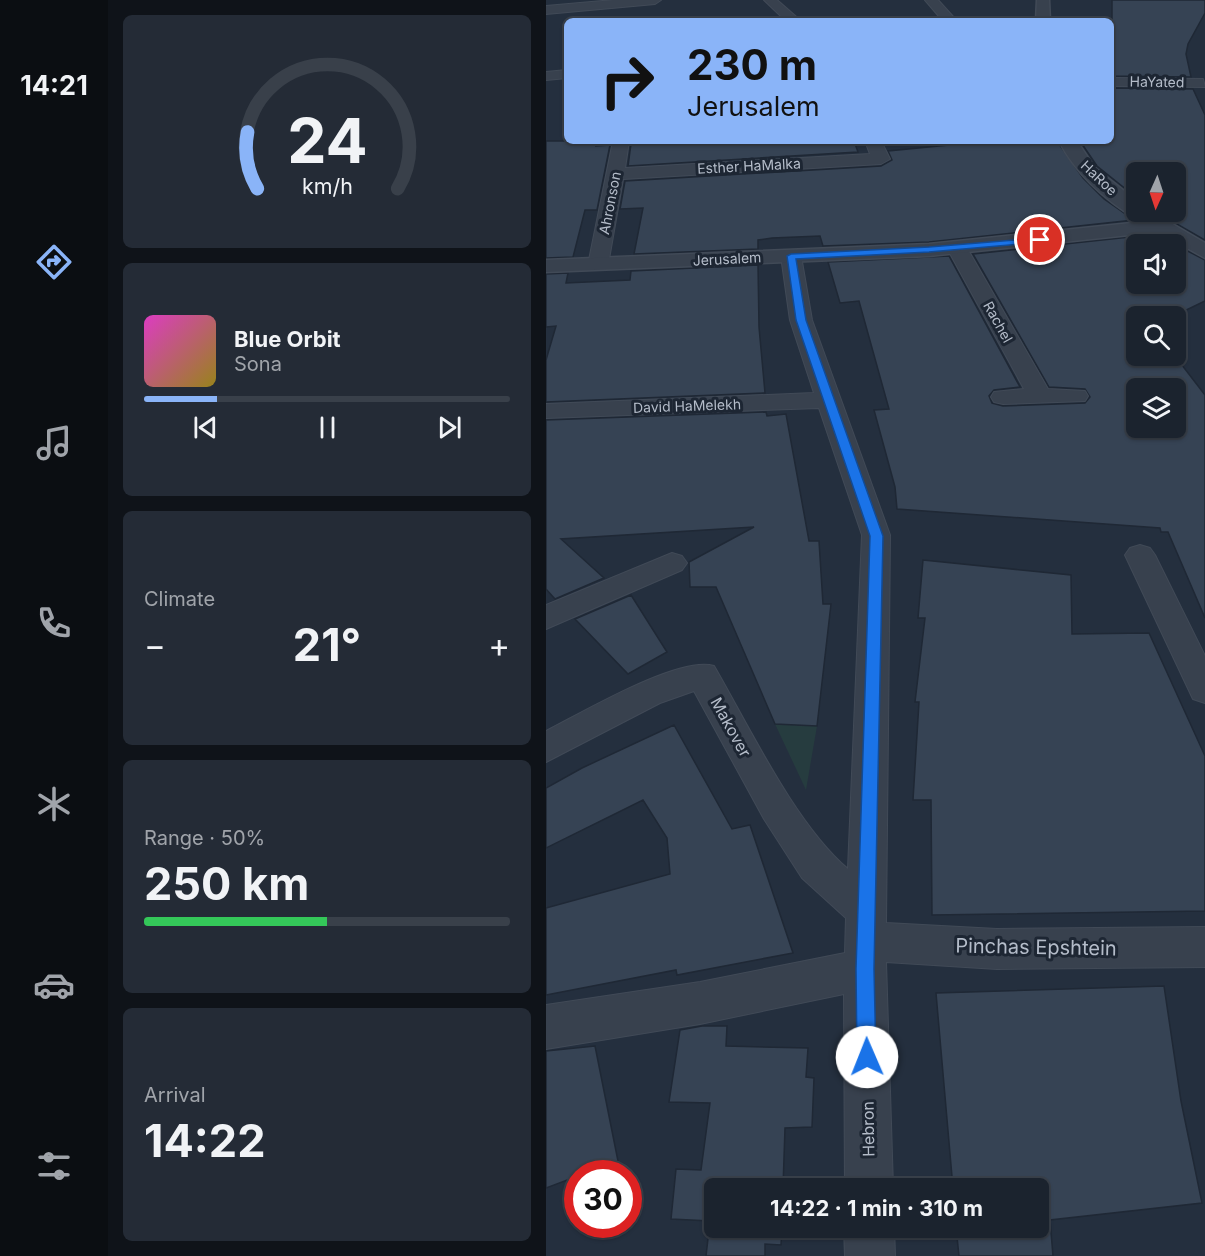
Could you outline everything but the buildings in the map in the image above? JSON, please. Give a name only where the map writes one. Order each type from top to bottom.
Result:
[{"type":"street","points":[[546,9],[551,0],[589,6]]},
{"type":"street","points":[[546,9],[655,0]]},
{"type":"street","points":[[770,0],[791,18]]},
{"type":"street","points":[[932,0],[947,18]]},
{"type":"street","points":[[1043,0],[1043,18]]},
{"type":"street","points":[[589,6],[594,18]]},
{"type":"street","points":[[1203,63],[1204,84]]},
{"type":"street","points":[[546,76],[564,74]]},
{"type":"street","name":"HaYated","points":[[1114,82],[1204,84]]},
{"type":"street","name":"Ahronson","points":[[598,265],[621,144]]},
{"type":"street","name":"Esther HaMalka","points":[[616,174],[881,159],[874,144]]},
{"type":"street","name":"HaRoe","points":[[1069,144],[1073,152],[1105,188],[1126,203]]},
{"type":"street","name":"HaRoe","points":[[1153,222],[1205,252]]},
{"type":"street","name":"Jerusalem","points":[[546,266],[957,248],[1159,226]]},
{"type":"street","name":"Rachel","points":[[957,248],[1040,396]]},
{"type":"street","name":"Hebron","points":[[791,256],[801,320],[876,536],[866,941],[869,1178]]},
{"type":"street","points":[[1003,397],[1076,396]]},
{"type":"street","name":"David HaMelekh","points":[[546,411],[828,400]]},
{"type":"street","points":[[1140,555],[1205,690]]},
{"type":"street","points":[[546,618],[672,563]]},
{"type":"street","name":"Makover","points":[[546,748],[648,694],[702,675],[777,808],[866,941]]},
{"type":"street","points":[[546,1026],[700,1003],[866,941]]},
{"type":"street","name":"Pinchas Epshtein","points":[[866,941],[997,949],[1205,947]]},
{"type":"street","points":[[869,1238],[870,1256]]},
{"type":"green space","points":[[775,724],[817,726],[806,790]]},
{"type":"route","points":[[867,1057],[865,969],[876,536],[801,320],[791,256],[929,250],[1040,240]]}]
